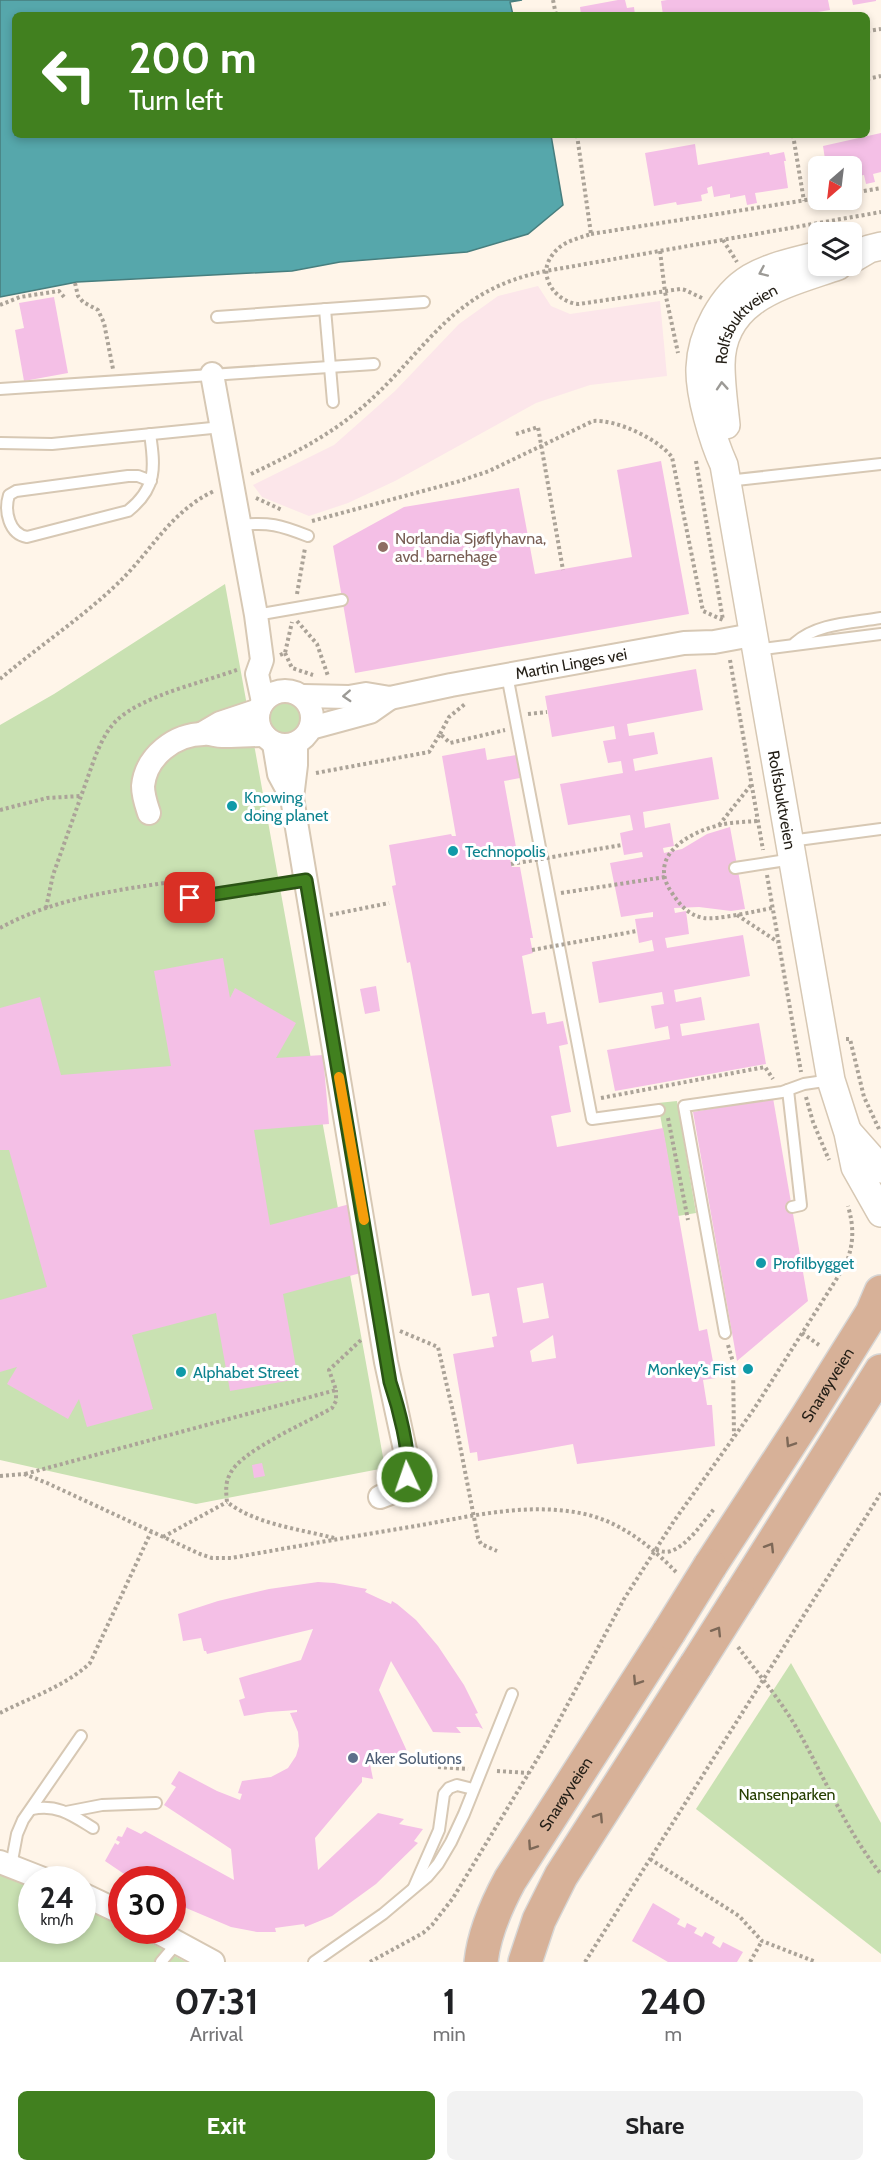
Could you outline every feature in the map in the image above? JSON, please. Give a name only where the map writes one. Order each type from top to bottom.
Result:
[{"type":"main road","name":"Snarøyveien","points":[[481,1962],[488,1928],[510,1880],[813,1407],[872,1313],[881,1292]]},
{"type":"main road","points":[[525,1962],[539,1920],[561,1876],[881,1371]]},
{"type":"street","name":"Rolfsbuktveien","points":[[725,473],[714,443],[700,368],[705,340],[729,296],[748,279],[778,266],[808,258]]},
{"type":"street","name":"Rolfsbuktveien","points":[[810,276],[759,296],[744,308],[730,326],[721,363],[727,441],[725,473],[739,636],[791,850],[831,1080],[848,1132],[855,1167],[881,1213]]},
{"type":"street","points":[[212,374],[222,427],[237,480],[240,525],[262,660],[257,674],[261,706],[258,724],[286,738]]},
{"type":"street","name":"Martin Linges vei","points":[[294,694],[349,697],[366,694],[390,698],[684,643],[714,642],[739,636]]},
{"type":"street","points":[[262,660],[273,668],[294,694],[312,710],[313,717],[286,738],[279,774],[293,788],[306,880],[380,1323],[408,1469],[402,1486],[380,1497]]},
{"type":"street","points":[[261,706],[273,693],[294,694]]},
{"type":"street","name":"Martin Linges vei","points":[[203,734],[286,738],[370,712],[390,698]]},
{"type":"street","name":"Martin Linges vei","points":[[149,813],[143,786],[148,768],[158,753],[176,741],[203,734],[220,723],[261,706]]},
{"type":"street","name":"Rolfsbuktveien","points":[[848,1132],[881,1169]]},
{"type":"street","points":[[179,1944],[213,1962]]},
{"type":"lane","points":[[217,317],[424,302]]},
{"type":"lane","points":[[325,309],[333,402]]},
{"type":"lane","points":[[0,389],[374,364]]},
{"type":"lane","points":[[0,442],[52,444],[222,427]]},
{"type":"lane","points":[[150,434],[154,469],[151,482],[141,499],[128,511],[27,537],[18,536],[11,528],[5,495],[16,491],[128,476],[138,476],[151,482]]},
{"type":"lane","points":[[725,473],[881,464]]},
{"type":"lane","points":[[240,525],[277,524],[308,536]]},
{"type":"lane","points":[[256,615],[342,600]]},
{"type":"lane","points":[[795,643],[820,628],[881,618]]},
{"type":"lane","points":[[739,636],[795,643],[825,642],[881,634]]},
{"type":"lane","points":[[507,675],[592,1119],[659,1110]]},
{"type":"lane","points":[[735,868],[765,864],[791,850],[881,829]]},
{"type":"lane","points":[[190,898],[306,880]]},
{"type":"lane","points":[[725,1333],[709,1227],[684,1106],[785,1091],[804,1084],[831,1080]]},
{"type":"lane","points":[[785,1091],[801,1205],[792,1207]]},
{"type":"lane","points":[[314,1962],[351,1938],[412,1890],[438,1864],[447,1850],[512,1694]]},
{"type":"lane","points":[[6,1864],[23,1820],[81,1736]]},
{"type":"lane","points":[[412,1890],[439,1830],[444,1794],[449,1788],[457,1785],[473,1789]]},
{"type":"lane","points":[[66,1812],[102,1805],[156,1803]]},
{"type":"lane","points":[[32,1809],[46,1806],[66,1812],[93,1828]]},
{"type":"lane","points":[[161,1962],[176,1944]]},
{"type":"path","points":[[577,138],[591,234]]},
{"type":"path","points":[[794,138],[804,201]]},
{"type":"path","points":[[862,191],[881,188]]},
{"type":"path","points":[[721,309],[685,290],[573,304],[565,301],[552,290],[546,271],[550,257],[563,244],[591,234],[808,200]]},
{"type":"path","points":[[1,676],[113,588],[170,522],[186,507],[309,445],[350,417],[383,387],[452,315],[473,299],[514,278],[546,271],[881,212]]},
{"type":"path","points":[[660,251],[665,292],[678,355]]},
{"type":"path","points":[[75,283],[78,296],[83,302],[98,310],[104,323],[116,381]]},
{"type":"path","points":[[0,305],[20,297],[59,291],[64,297]]},
{"type":"path","points":[[295,608],[310,522],[489,471],[593,421],[602,420],[664,447],[672,457],[703,611],[739,636]]},
{"type":"path","points":[[516,434],[538,427],[563,570]]},
{"type":"path","points":[[696,459],[739,636],[751,785],[804,1084],[813,1122],[830,1164]]},
{"type":"path","points":[[237,480],[254,496],[289,513]]},
{"type":"path","points":[[46,908],[49,890],[102,740],[114,723],[128,711],[157,698],[285,653],[293,617],[317,644],[329,680]]},
{"type":"path","points":[[293,788],[429,752],[448,717],[471,700]]},
{"type":"path","points":[[440,734],[450,742],[517,728]]},
{"type":"path","points":[[719,825],[751,785]]},
{"type":"path","points":[[0,810],[47,798],[81,796]]},
{"type":"path","points":[[757,821],[719,825],[687,838],[673,848],[664,861],[665,877],[668,887],[683,909],[704,918],[737,915],[772,908]]},
{"type":"path","points":[[511,864],[622,845]]},
{"type":"path","points":[[549,895],[665,877]]},
{"type":"path","points":[[0,928],[46,908],[109,892],[196,878],[214,895]]},
{"type":"path","points":[[313,918],[388,903]]},
{"type":"path","points":[[737,915],[778,942]]},
{"type":"path","points":[[532,950],[637,931]]},
{"type":"path","points":[[846,1039],[850,1039],[864,1097],[881,1133]]},
{"type":"path","points":[[588,1100],[765,1067],[785,1091]]},
{"type":"path","points":[[370,1962],[423,1933],[453,1898],[542,1751],[607,1629],[655,1550],[734,1438],[842,1270],[851,1252],[853,1226],[848,1204]]},
{"type":"path","points":[[338,1539],[257,1520],[227,1502],[226,1485],[230,1472],[246,1455],[332,1408],[336,1401],[336,1390],[329,1370],[380,1323],[438,1347],[478,1538],[481,1544],[497,1551]]},
{"type":"path","points":[[725,1333],[733,1362],[734,1438]]},
{"type":"path","points":[[802,1333],[819,1345]]},
{"type":"path","points":[[0,1476],[24,1474],[336,1390]]},
{"type":"path","points":[[24,1474],[212,1558],[231,1558],[472,1516],[547,1508],[590,1515],[632,1534],[655,1550],[679,1575]]},
{"type":"path","points":[[585,1962],[881,1493]]},
{"type":"path","points":[[162,1537],[227,1502]]},
{"type":"path","points":[[655,1550],[666,1552],[673,1550],[688,1538],[718,1504]]},
{"type":"path","points":[[0,1713],[68,1678],[90,1663],[151,1532]]},
{"type":"path","points":[[734,1640],[798,1731],[848,1825],[881,1874]]},
{"type":"path","points":[[650,1858],[739,1916],[762,1941],[816,1962]]},
{"type":"path","points":[[750,1962],[762,1941]]},
{"type":"shaded area","points":[[538,286],[551,306],[570,314],[660,301],[667,376],[590,385],[536,403],[395,481],[348,503],[309,516],[262,497],[253,485],[334,445],[395,391],[459,324],[498,296]]},
{"type":"green space","points":[[225,584],[385,1468],[196,1504],[0,1460],[0,725],[54,694]]},
{"type":"green space","points":[[286,700],[300,705],[305,719],[300,733],[286,738],[272,733],[267,719],[272,705]]},
{"type":"green space","points":[[677,1101],[696,1213],[678,1216],[658,1103]]},
{"type":"green space","name":"Nansenparken","points":[[791,1663],[881,1823],[881,1954],[696,1809]]},
{"type":"green space","points":[[0,1865],[18,1873],[18,1944],[96,1944],[96,1912],[108,1919],[108,1944],[153,1944],[186,1962],[0,1962]]},
{"type":"water","points":[[0,0],[522,0],[510,2],[512,12],[12,12],[12,138],[552,138],[563,205],[528,234],[467,252],[340,262],[292,271],[77,282],[0,297]]},
{"type":"building","points":[[625,0],[627,8],[634,7],[635,12],[581,12],[580,7]]},
{"type":"building","points":[[828,0],[830,10],[818,12],[663,12],[661,1]]},
{"type":"building","points":[[852,0],[876,0],[876,1],[853,5]]},
{"type":"building","points":[[881,133],[881,172],[873,174],[875,182],[866,184],[864,175],[862,175],[862,156],[824,156],[823,146],[859,138],[870,138],[870,135]]},
{"type":"building","points":[[695,144],[698,165],[769,152],[770,155],[784,152],[788,188],[755,193],[757,203],[747,205],[745,195],[730,198],[730,194],[714,197],[712,186],[707,188],[708,193],[701,195],[702,201],[654,206],[645,153]]},
{"type":"building","points":[[54,297],[68,373],[24,381],[15,330],[24,328],[19,303]]},
{"type":"building","points":[[661,461],[689,614],[355,673],[333,546],[404,507],[519,488],[535,574],[632,557],[617,470]]},
{"type":"building","points":[[696,669],[703,710],[627,724],[629,736],[654,732],[658,754],[633,759],[635,771],[712,757],[719,799],[643,812],[645,828],[670,823],[674,846],[663,848],[664,853],[682,849],[707,834],[730,827],[745,909],[731,911],[699,907],[674,908],[675,913],[686,911],[689,934],[665,938],[667,948],[743,935],[750,976],[674,990],[676,1002],[701,997],[705,1020],[680,1024],[682,1036],[759,1023],[766,1064],[615,1091],[607,1050],[670,1039],[668,1026],[655,1029],[651,1006],[664,1004],[662,992],[599,1003],[592,962],[654,951],[652,940],[639,943],[635,919],[653,917],[653,912],[621,917],[610,863],[643,857],[642,852],[624,855],[620,833],[633,830],[630,815],[568,825],[560,784],[623,773],[621,761],[608,763],[603,741],[616,739],[614,726],[552,737],[545,696]]},
{"type":"building","points":[[485,748],[487,760],[516,755],[520,778],[504,781],[518,858],[510,859],[512,867],[520,867],[533,938],[530,938],[533,953],[522,956],[532,1014],[545,1012],[547,1024],[563,1021],[568,1044],[559,1046],[571,1112],[551,1116],[557,1147],[663,1128],[699,1331],[707,1329],[716,1378],[703,1380],[707,1405],[712,1405],[715,1446],[577,1464],[573,1444],[478,1461],[477,1452],[470,1453],[453,1354],[494,1347],[492,1337],[497,1336],[489,1293],[472,1296],[410,962],[407,963],[392,886],[396,885],[389,845],[451,834],[456,836],[442,756]],"holes":[[[543,1283],[549,1318],[523,1323],[517,1288]],[[553,1335],[556,1358],[532,1362],[530,1351]]]},
{"type":"building","points":[[223,958],[230,998],[235,988],[296,1023],[276,1058],[323,1055],[329,1124],[254,1130],[270,1225],[350,1204],[368,1271],[283,1294],[298,1379],[230,1391],[216,1313],[132,1335],[153,1409],[87,1427],[79,1399],[68,1419],[7,1384],[17,1367],[0,1372],[0,1300],[47,1287],[9,1150],[0,1150],[0,1008],[40,997],[61,1075],[171,1066],[154,971]]},
{"type":"building","points":[[376,986],[380,1011],[365,1014],[360,989]]},
{"type":"building","name":"Profilbygget","points":[[773,1098],[808,1301],[737,1361],[693,1112]]},
{"type":"building","points":[[262,1463],[265,1476],[254,1478],[252,1465]]},
{"type":"building","name":"Aker Solutions","points":[[318,1582],[334,1583],[367,1589],[365,1592],[391,1604],[392,1601],[397,1604],[416,1620],[438,1646],[464,1685],[483,1729],[456,1727],[461,1733],[433,1732],[391,1661],[379,1690],[411,1760],[369,1759],[373,1779],[362,1777],[362,1782],[315,1838],[318,1870],[378,1813],[404,1819],[399,1824],[423,1829],[414,1841],[418,1843],[376,1884],[332,1916],[305,1927],[304,1924],[275,1928],[276,1932],[257,1932],[231,1927],[186,1908],[186,1866],[112,1866],[105,1861],[115,1843],[118,1845],[120,1842],[116,1840],[118,1836],[122,1837],[127,1827],[141,1834],[145,1831],[234,1880],[231,1849],[164,1805],[176,1787],[171,1784],[179,1771],[240,1800],[242,1794],[238,1793],[242,1781],[271,1777],[288,1768],[299,1746],[298,1732],[290,1713],[297,1712],[297,1710],[244,1716],[239,1700],[245,1698],[239,1678],[301,1660],[313,1629],[207,1654],[201,1638],[183,1641],[178,1614],[218,1601],[269,1589]]},
{"type":"building","points":[[653,1903],[680,1919],[677,1924],[685,1928],[687,1923],[697,1928],[694,1933],[702,1937],[705,1932],[715,1937],[712,1943],[720,1948],[723,1942],[743,1952],[737,1962],[668,1962],[632,1941]]},
{"type":"slow traffic","points":[[339,1077],[364,1220]]},
{"type":"place","name":"Norlandia Sjøflyhavna, avd. barnehage","points":[[383,547]]},
{"type":"place","name":"Knowing doing planet","points":[[232,806]]},
{"type":"place","name":"Technopolis","points":[[453,851]]},
{"type":"place","name":"Profilbygget","points":[[761,1263]]},
{"type":"place","name":"Monkey’s Fist","points":[[748,1369]]},
{"type":"place","name":"Alphabet Street","points":[[181,1372]]},
{"type":"place","name":"Aker Solutions","points":[[353,1758]]},
{"type":"route","points":[[190,898],[306,880],[390,1382],[407,1459],[407,1477]]}]
